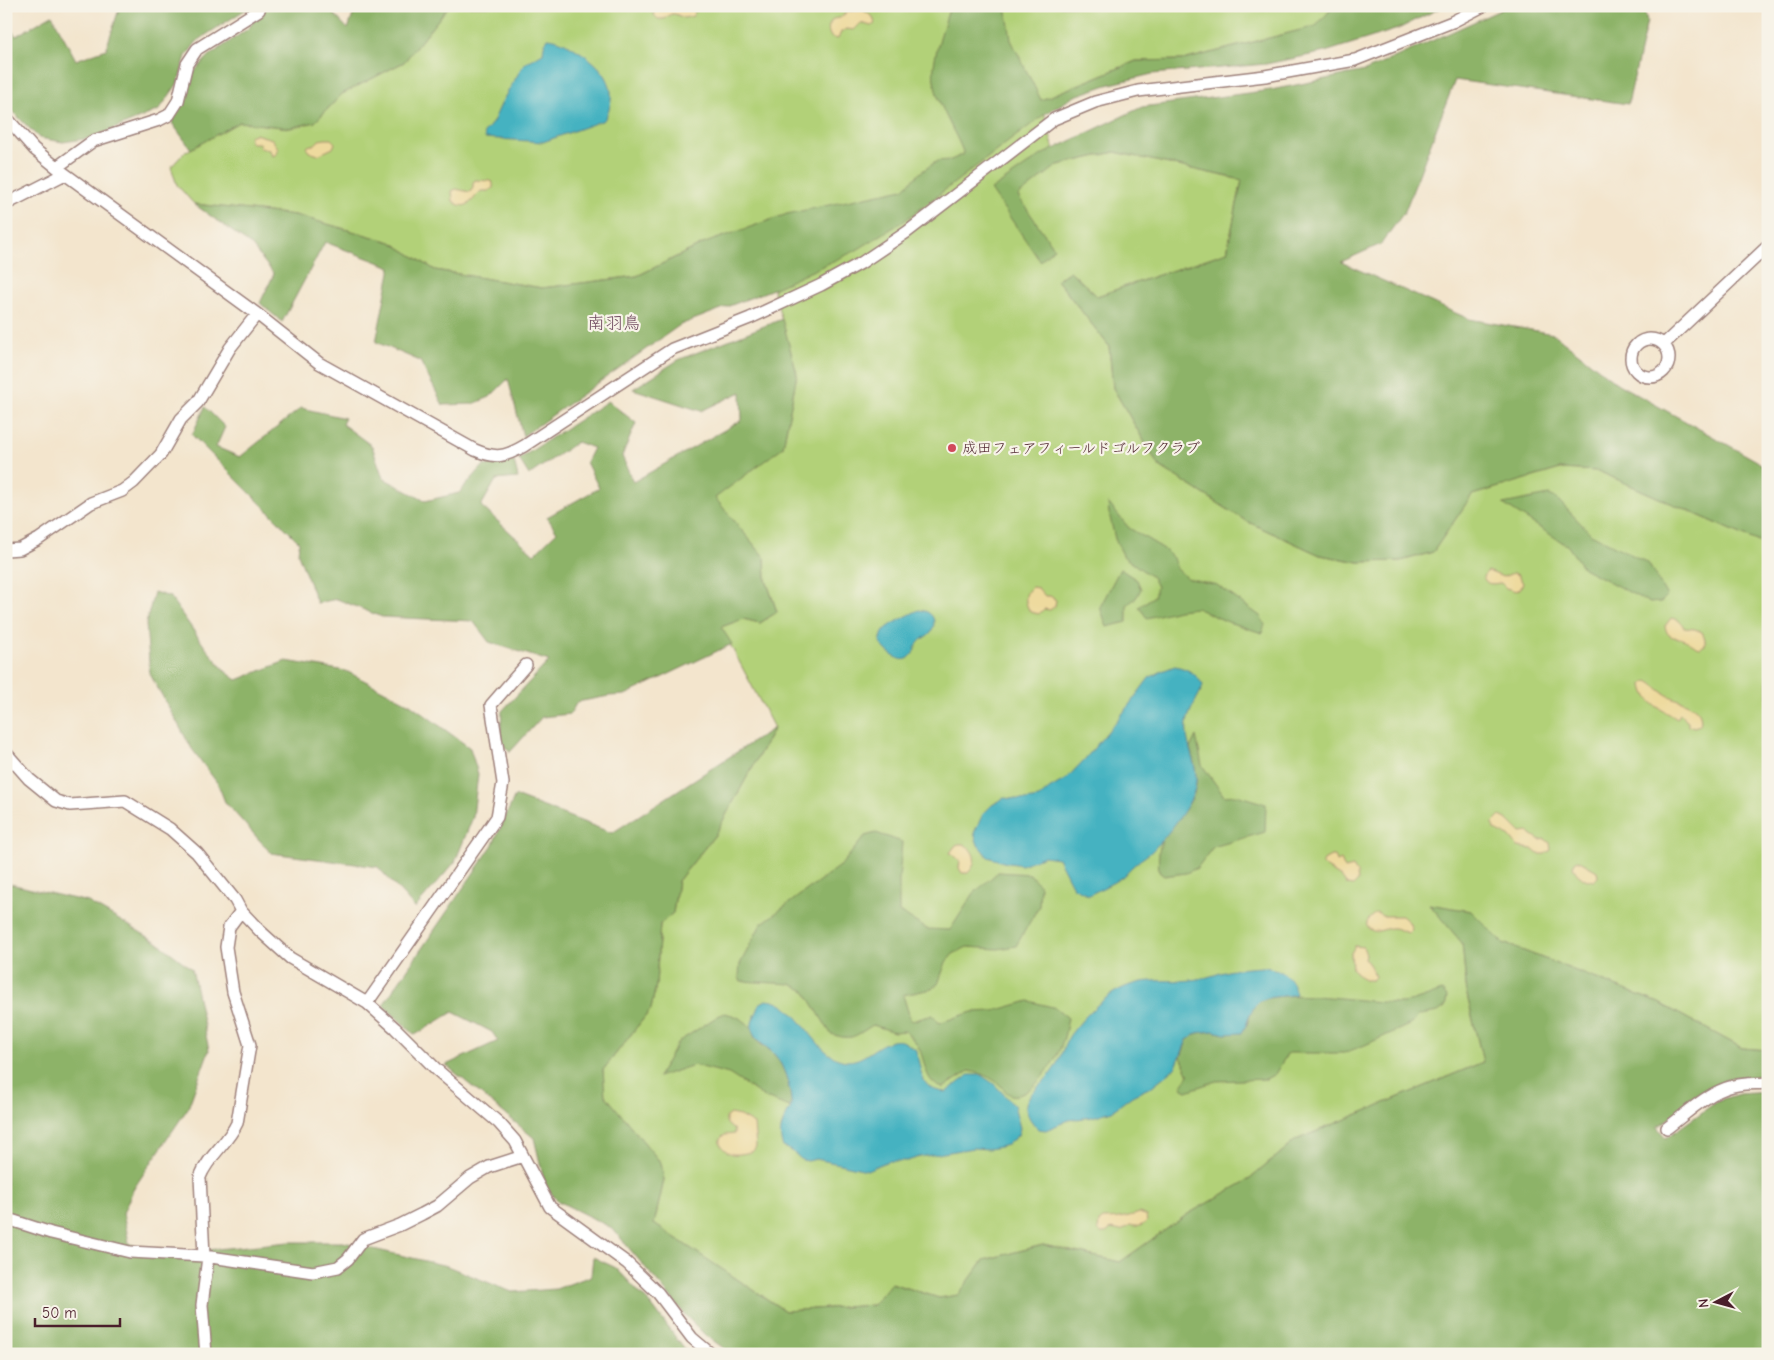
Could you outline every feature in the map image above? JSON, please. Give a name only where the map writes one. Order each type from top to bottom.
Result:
[{"type":"street","points":[[6,204],[61,171],[93,141],[169,115],[178,101],[187,64],[197,49],[259,10],[260,6]]},
{"type":"street","points":[[6,117],[34,148],[61,171],[257,314],[319,363],[474,450],[498,457],[510,454],[524,446],[672,349],[750,318],[821,285],[861,263],[907,232],[1054,119],[1095,102],[1138,91],[1265,76],[1355,60],[1452,22],[1483,6]]},
{"type":"street","points":[[1664,344],[1768,246]]},
{"type":"street","points":[[6,550],[20,549],[39,539],[91,504],[122,491],[134,482],[162,454],[181,419],[198,402],[230,348],[257,314]]},
{"type":"street","points":[[367,1003],[497,817],[503,783],[491,705],[526,665]]},
{"type":"street","points":[[6,753],[29,779],[56,801],[70,805],[125,801],[170,829],[197,853],[235,900],[241,911],[290,958],[367,1003],[437,1070],[499,1123],[515,1140],[554,1212],[627,1263],[658,1293],[692,1338],[711,1354]]},
{"type":"street","points":[[206,1354],[202,1304],[206,1256],[200,1177],[204,1166],[233,1132],[237,1123],[250,1045],[229,978],[226,947],[229,927],[241,911]]},
{"type":"street","points":[[1667,1128],[1714,1093],[1734,1085],[1768,1083]]},
{"type":"street","points":[[6,1220],[130,1252],[206,1256],[313,1272],[338,1267],[348,1259],[363,1239],[400,1225],[437,1206],[470,1178],[489,1167],[523,1156]]},
{"type":"green space","points":[[120,6],[251,6],[198,40],[186,56],[178,83],[159,110],[91,138],[63,142],[39,138],[6,105],[6,24],[16,36],[52,15],[76,60],[106,49]]},
{"type":"green space","points":[[263,6],[326,6],[348,29],[354,12],[359,6],[449,6],[404,62],[342,94],[315,122],[290,128],[239,122],[191,149],[172,123],[189,77],[209,56],[249,28]]},
{"type":"green space","name":"成田フェアフィールドゴルフクラブ","points":[[449,6],[1334,6],[1317,26],[1183,60],[1136,61],[1041,100],[1058,165],[1115,152],[1242,180],[1227,252],[1097,296],[1070,271],[1057,280],[1109,346],[1113,388],[1158,465],[1246,521],[1320,555],[1359,562],[1401,561],[1433,552],[1472,495],[1560,469],[1598,471],[1768,546],[1768,1050],[1742,1048],[1659,1003],[1503,943],[1471,911],[1430,905],[1462,942],[1467,995],[1483,1062],[1296,1140],[1250,1179],[1188,1214],[1120,1262],[1043,1245],[984,1260],[959,1295],[939,1298],[892,1283],[873,1305],[785,1311],[654,1224],[664,1180],[661,1163],[604,1095],[603,1070],[651,1009],[656,985],[660,924],[673,913],[678,881],[715,835],[774,728],[721,627],[743,619],[760,623],[777,612],[766,580],[765,558],[714,498],[783,446],[797,374],[770,278],[705,243],[637,276],[542,288],[435,270],[391,242],[295,215],[194,204],[177,185],[171,167],[185,152],[239,122],[290,128],[315,122],[342,94],[404,62]]},
{"type":"green space","points":[[953,6],[1006,6],[1011,40],[1041,100],[1136,61],[1183,60],[1316,26],[1334,6],[1444,6],[1398,29],[1325,52],[1266,64],[1152,74],[1107,85],[1075,96],[1045,114],[904,221],[855,251],[773,289],[680,325],[523,436],[508,379],[490,397],[473,404],[443,405],[420,361],[376,342],[391,267],[325,242],[282,322],[260,303],[274,274],[251,245],[194,204],[295,215],[391,242],[435,270],[542,288],[637,276],[705,243],[787,214],[903,189],[921,172],[937,161],[951,160],[964,154],[943,109],[934,81],[934,64],[938,45],[949,9]]},
{"type":"green space","points":[[1509,6],[1643,6],[1647,21],[1628,104],[1455,80],[1405,211],[1381,244],[1341,262],[1469,319],[1554,334],[1618,384],[1757,461],[1768,470],[1768,546],[1598,471],[1560,469],[1472,495],[1433,552],[1401,561],[1359,562],[1320,555],[1246,521],[1158,465],[1113,388],[1109,346],[1057,280],[1070,271],[1097,296],[1227,252],[1242,180],[1115,152],[1058,165],[1018,196],[1054,248],[1040,261],[991,190],[1043,154],[1142,107],[1271,90],[1365,71]]},
{"type":"green space","points":[[782,319],[797,374],[783,447],[715,498],[765,558],[766,580],[777,612],[760,623],[743,619],[721,627],[732,644],[625,695],[577,702],[570,714],[542,717],[510,752],[500,742],[502,711],[549,661],[489,642],[473,621],[382,617],[337,599],[317,603],[298,554],[299,542],[192,435],[205,407],[225,427],[216,447],[240,457],[301,408],[345,418],[342,424],[372,446],[383,478],[425,501],[459,493],[483,466],[514,461],[518,478],[496,480],[481,506],[534,554],[557,532],[547,517],[599,488],[586,462],[593,448],[577,442],[529,475],[519,459],[608,401],[636,423],[622,456],[633,482],[742,420],[741,392],[701,411],[633,389],[678,360]]},
{"type":"green space","points":[[1549,495],[1557,499],[1591,534],[1648,563],[1667,596],[1661,602],[1650,603],[1583,568],[1568,546],[1503,504]]},
{"type":"green space","points":[[1108,503],[1129,528],[1164,549],[1173,558],[1177,569],[1187,578],[1217,585],[1260,616],[1265,624],[1262,633],[1228,622],[1196,608],[1178,610],[1147,618],[1139,607],[1154,596],[1157,587],[1152,577],[1124,557],[1115,539]]},
{"type":"green space","points":[[1120,569],[1137,580],[1141,589],[1136,598],[1127,605],[1127,622],[1107,627],[1100,607]]},
{"type":"green space","points":[[154,592],[170,597],[205,647],[226,672],[237,680],[286,661],[346,671],[410,704],[470,748],[478,774],[473,817],[455,862],[415,908],[378,867],[271,853],[225,802],[218,784],[192,749],[150,674],[146,624]]},
{"type":"green space","points":[[774,728],[715,835],[678,881],[673,913],[660,924],[656,985],[651,1009],[603,1070],[605,1095],[661,1163],[664,1180],[654,1224],[785,1311],[873,1305],[891,1283],[939,1298],[958,1295],[984,1260],[1043,1245],[1120,1262],[1188,1214],[1250,1179],[1296,1140],[1483,1062],[1467,995],[1462,943],[1429,904],[1471,911],[1503,943],[1659,1003],[1742,1048],[1768,1050],[1768,1075],[1725,1079],[1657,1127],[1666,1138],[1719,1100],[1739,1094],[1768,1092],[1768,1354],[732,1354],[704,1334],[687,1317],[612,1228],[558,1201],[546,1188],[534,1138],[446,1065],[498,1041],[492,1032],[453,1012],[415,1035],[383,1005],[492,846],[515,796],[612,833]]},
{"type":"green space","points":[[1196,736],[1202,765],[1224,796],[1236,795],[1266,804],[1265,832],[1213,847],[1197,868],[1186,873],[1164,876],[1159,872],[1158,863],[1161,842],[1188,805],[1195,790],[1195,773],[1190,748]]},
{"type":"green space","points":[[876,833],[902,842],[899,912],[927,929],[950,930],[974,893],[998,872],[1030,874],[1040,886],[1039,906],[1016,946],[998,949],[967,947],[953,954],[946,962],[938,984],[932,989],[903,995],[911,1021],[933,1015],[939,1023],[972,1012],[994,1011],[1029,1001],[1056,1008],[1068,1018],[1065,1035],[1056,1057],[1046,1072],[1033,1087],[1025,1092],[1011,1095],[997,1082],[982,1074],[969,1071],[943,1088],[931,1081],[916,1043],[905,1031],[894,1032],[873,1025],[853,1037],[831,1034],[805,991],[791,984],[741,981],[739,977],[740,964],[761,924],[842,864],[865,836]]},
{"type":"green space","points":[[6,883],[88,902],[157,942],[192,969],[209,1050],[188,1108],[134,1188],[123,1213],[129,1243],[164,1259],[207,1250],[289,1242],[343,1242],[447,1266],[512,1292],[556,1289],[591,1276],[593,1257],[616,1268],[653,1307],[688,1354],[6,1354]]},
{"type":"green space","points":[[1442,991],[1447,997],[1445,1007],[1438,1012],[1420,1015],[1411,1024],[1344,1053],[1288,1053],[1275,1074],[1266,1079],[1216,1081],[1187,1091],[1183,1089],[1182,1085],[1189,1075],[1181,1057],[1187,1040],[1197,1033],[1213,1031],[1225,1034],[1247,1025],[1256,1004],[1267,999],[1283,996],[1303,996],[1402,1003]]},
{"type":"green space","points":[[725,1013],[743,1020],[752,1029],[756,1040],[777,1057],[786,1078],[792,1108],[766,1098],[729,1074],[694,1065],[658,1077],[678,1042]]},
{"type":"sand","points":[[653,6],[696,6],[693,16],[684,18],[671,14],[664,19],[658,19],[654,15]]},
{"type":"sand","points":[[863,10],[873,17],[875,24],[871,26],[861,23],[854,30],[846,29],[841,32],[838,39],[831,37],[828,29],[833,19],[840,18],[848,11]]},
{"type":"sand","points":[[255,134],[272,139],[278,148],[277,154],[272,156],[270,150],[260,148],[259,143],[252,143],[249,136]]},
{"type":"sand","points":[[325,139],[331,139],[335,143],[333,148],[318,155],[309,152],[308,146]]},
{"type":"sand","points":[[475,180],[491,181],[493,188],[488,191],[481,191],[466,205],[462,206],[453,201],[452,191],[456,189],[470,192]]},
{"type":"sand","points":[[1488,571],[1503,577],[1513,573],[1518,575],[1523,583],[1521,588],[1516,591],[1506,588],[1501,583],[1488,583],[1483,576]]},
{"type":"sand","points":[[1032,587],[1038,588],[1045,596],[1050,596],[1056,600],[1055,606],[1050,610],[1044,609],[1039,614],[1030,612],[1026,596]]},
{"type":"sand","points":[[1671,618],[1679,621],[1684,628],[1702,632],[1705,645],[1700,648],[1685,640],[1670,636],[1665,626]]},
{"type":"sand","points":[[1648,681],[1664,693],[1695,708],[1701,718],[1700,725],[1694,727],[1688,725],[1688,721],[1680,714],[1677,719],[1655,706],[1644,691],[1643,684]]},
{"type":"sand","points":[[1500,816],[1508,820],[1521,833],[1528,832],[1540,840],[1545,839],[1550,843],[1551,850],[1545,854],[1538,854],[1532,849],[1518,847],[1509,836],[1494,830],[1493,823]]},
{"type":"sand","points":[[958,844],[964,844],[973,854],[974,862],[968,873],[962,873],[959,868],[960,861],[950,853]]},
{"type":"sand","points":[[1335,856],[1337,862],[1341,860],[1345,869],[1353,867],[1357,873],[1358,881],[1353,886],[1347,885],[1341,877],[1322,865],[1325,859]]},
{"type":"sand","points":[[1578,860],[1597,871],[1598,877],[1594,881],[1587,880],[1578,875],[1573,866]]},
{"type":"sand","points":[[1377,913],[1382,916],[1402,916],[1409,922],[1412,929],[1409,933],[1394,928],[1373,931],[1368,928],[1367,923]]},
{"type":"sand","points":[[1355,946],[1363,947],[1366,954],[1365,959],[1373,970],[1375,977],[1372,980],[1364,980],[1352,969],[1351,953]]},
{"type":"sand","points":[[730,1114],[740,1116],[754,1124],[756,1147],[753,1151],[743,1154],[732,1154],[720,1144],[723,1136],[734,1134],[734,1130],[726,1121],[726,1117]]},
{"type":"sand","points":[[1140,1213],[1146,1216],[1147,1221],[1141,1225],[1130,1225],[1121,1231],[1111,1229],[1106,1233],[1101,1233],[1098,1230],[1099,1222],[1103,1219],[1122,1218]]},
{"type":"water","points":[[548,38],[560,41],[576,49],[604,73],[611,90],[611,99],[604,120],[543,142],[485,138],[484,133],[493,122],[503,100],[524,64],[543,53],[544,45]]},
{"type":"water","points":[[919,610],[930,614],[934,620],[933,628],[918,644],[911,656],[903,660],[898,659],[889,653],[880,642],[882,634],[890,625]]},
{"type":"water","points":[[1175,666],[1191,672],[1203,685],[1187,723],[1187,738],[1195,768],[1196,783],[1191,800],[1171,829],[1151,852],[1122,877],[1089,895],[1073,887],[1058,858],[1044,856],[1022,865],[988,857],[978,845],[974,833],[983,814],[992,805],[1004,798],[1026,800],[1039,798],[1049,789],[1066,779],[1123,713],[1149,678]]},
{"type":"water","points":[[1262,967],[1275,969],[1288,977],[1296,994],[1268,998],[1258,1003],[1252,1010],[1242,1033],[1225,1034],[1213,1031],[1197,1033],[1187,1040],[1176,1067],[1151,1087],[1132,1096],[1112,1111],[1092,1117],[1069,1120],[1046,1130],[1038,1129],[1030,1119],[1026,1111],[1028,1098],[1055,1068],[1070,1035],[1090,1012],[1108,996],[1140,982],[1192,980],[1232,970]]},
{"type":"water","points":[[766,1000],[777,1002],[787,1008],[828,1053],[838,1059],[856,1060],[885,1043],[902,1041],[915,1049],[923,1078],[930,1088],[946,1092],[969,1075],[981,1075],[994,1084],[1014,1105],[1020,1128],[1018,1135],[1007,1145],[1000,1147],[988,1149],[973,1148],[907,1161],[888,1161],[867,1170],[816,1159],[802,1160],[792,1151],[783,1147],[781,1140],[782,1125],[791,1104],[784,1070],[774,1054],[755,1037],[752,1029],[752,1022],[759,1004]]},
{"type":"place","name":"成田フェアフィールドゴルフクラブ","points":[[952,448]]},
{"type":"district","name":"南羽鳥","points":[[614,323]]}]
